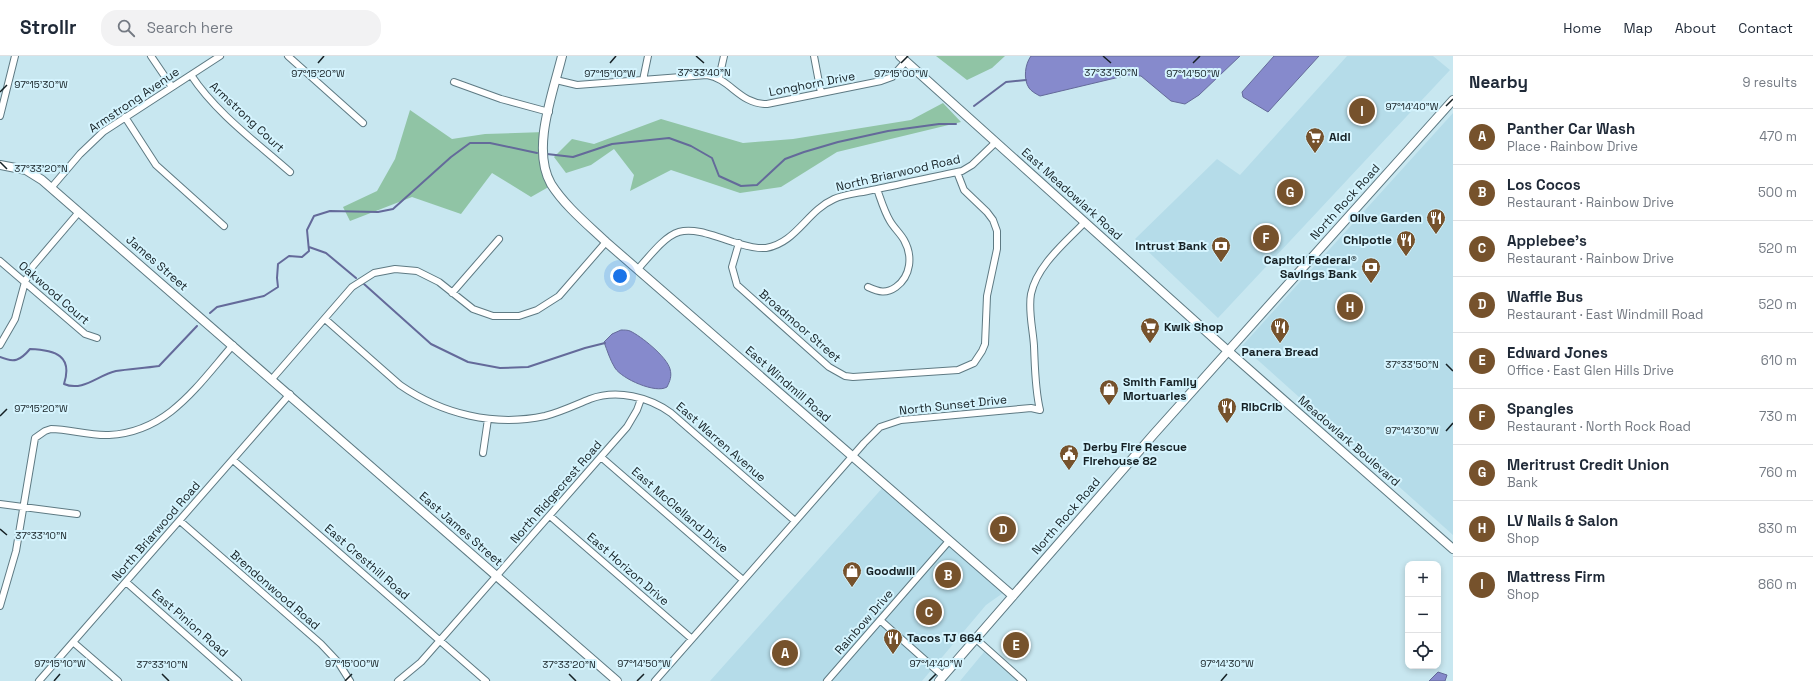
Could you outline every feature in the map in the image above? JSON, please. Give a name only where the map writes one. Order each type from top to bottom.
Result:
[{"type":"street","points":[[0,116],[15,56]]},
{"type":"street","points":[[151,56],[172,87]]},
{"type":"street","name":"Armstrong Avenue","points":[[51,188],[91,143],[125,117],[220,56]]},
{"type":"street","points":[[288,56],[363,123]]},
{"type":"street","name":"East Windmill Road","points":[[562,56],[542,149],[544,166],[552,185],[568,205],[606,242],[1013,596]]},
{"type":"street","points":[[643,80],[648,56]]},
{"type":"street","points":[[556,80],[577,85],[703,75],[719,78],[724,56]]},
{"type":"street","points":[[814,56],[821,93]]},
{"type":"street","name":"Longhorn Drive","points":[[719,78],[743,98],[762,104],[889,79],[903,59]]},
{"type":"street","name":"East Meadowlark Road","points":[[903,59],[1228,351]]},
{"type":"street","name":"Armstrong Court","points":[[191,75],[201,90],[214,104],[290,172]]},
{"type":"street","points":[[454,82],[501,99],[549,112]]},
{"type":"street","name":"North Rock Road","points":[[941,678],[1228,351],[1453,100]]},
{"type":"street","points":[[125,117],[156,165],[224,226]]},
{"type":"street","name":"North Briarwood Road","points":[[638,269],[664,240],[682,231],[701,230],[759,248],[781,243],[792,236],[816,211],[836,198],[957,172],[972,165],[996,142]]},
{"type":"street","name":"James Street","points":[[0,165],[26,170],[51,188],[290,394]]},
{"type":"street","name":"Broadmoor Street","points":[[739,243],[732,268],[737,285],[829,367],[839,374],[853,377],[963,369],[979,357],[985,344],[986,296],[998,240],[996,226],[992,218],[964,190],[957,172]]},
{"type":"street","points":[[868,287],[878,292],[886,293],[904,280],[910,264],[907,246],[889,219],[877,189]]},
{"type":"street","points":[[0,345],[15,319],[25,282],[37,261],[79,212]]},
{"type":"street","name":"North Sunset Drive","points":[[655,681],[795,521],[880,427],[901,420],[1031,408],[1040,410],[1036,391],[1030,311],[1031,294],[1040,273],[1050,258],[1085,222]]},
{"type":"street","points":[[452,293],[499,239]]},
{"type":"street","points":[[272,379],[359,281],[374,273],[387,270],[408,269],[425,274],[439,282],[465,304],[483,313],[508,317],[529,313],[549,304],[559,296],[606,242]]},
{"type":"street","name":"Oakwood Court","points":[[0,260],[85,334],[97,338]]},
{"type":"street","name":"East Warren Avenue","points":[[325,318],[400,385],[413,394],[453,412],[488,419],[512,420],[545,416],[591,399],[608,395],[621,395],[657,404],[671,413],[795,521]]},
{"type":"street","points":[[0,606],[16,551],[34,441],[39,434],[51,429],[93,435],[121,434],[143,428],[156,422],[184,401],[233,344]]},
{"type":"street","name":"Meadowlark Boulevard","points":[[1228,351],[1453,549]]},
{"type":"street","name":"North Briarwood Road","points":[[39,681],[290,394]]},
{"type":"street","name":"East James Street","points":[[290,394],[617,681]]},
{"type":"street","name":"North Ridgecrest Road","points":[[398,681],[415,668],[440,641],[601,457],[630,422],[641,399]]},
{"type":"street","points":[[483,454],[488,419]]},
{"type":"street","name":"East McClelland Drive","points":[[601,457],[743,580]]},
{"type":"street","name":"East Cresthill Road","points":[[233,460],[486,681]]},
{"type":"street","points":[[0,504],[77,514]]},
{"type":"street","name":"East Horizon Drive","points":[[550,516],[692,639]]},
{"type":"street","name":"Brendonwood Road","points":[[180,520],[321,644],[338,662],[350,681]]},
{"type":"street","name":"Rainbow Drive","points":[[827,681],[948,541]]},
{"type":"street","name":"East Pinion Road","points":[[126,582],[238,681]]},
{"type":"street","points":[[880,620],[941,678]]},
{"type":"street","points":[[976,639],[1023,681]]},
{"type":"street","points":[[73,642],[118,681]]},
{"type":"shaded area","points":[[1347,56],[1433,56],[1450,70],[1218,318],[1135,239],[1217,159],[1240,175]]},
{"type":"shaded area","points":[[1453,113],[1453,535],[1242,346]]},
{"type":"shaded area","points":[[885,485],[1003,593],[986,605],[922,681],[710,681]]},
{"type":"shaded area","points":[[984,652],[1017,681],[960,681]]},
{"type":"green space","points":[[936,56],[1005,56],[992,68],[967,80]]},
{"type":"green space","points":[[943,103],[961,122],[837,152],[781,187],[740,193],[671,170],[630,191],[634,175],[614,149],[591,165],[566,173],[554,157],[572,139],[594,144],[661,119],[743,143],[793,139],[911,120]]},
{"type":"green space","points":[[410,110],[452,139],[485,134],[545,132],[542,149],[552,185],[531,197],[492,173],[461,214],[412,197],[350,221],[343,207],[377,191],[395,159]]},
{"type":"water","points":[[1031,56],[1240,56],[1199,95],[1185,104],[1171,101],[1141,76],[1128,75],[1040,96],[1030,89],[1025,76],[1026,67]]},
{"type":"water","points":[[1274,56],[1319,56],[1268,112],[1243,97],[1242,92]]},
{"type":"water","points":[[621,330],[629,331],[640,337],[653,347],[664,359],[671,372],[667,387],[655,389],[648,387],[625,377],[615,368],[604,342],[612,334]]},
{"type":"water","points":[[1438,672],[1447,675],[1445,681],[1429,681]]},
{"type":"waterway","points":[[974,106],[1006,82],[1026,80]]},
{"type":"waterway","points":[[547,154],[573,157],[612,144],[669,138],[691,146],[712,158],[719,176],[741,186],[757,185],[785,159],[804,152],[838,142],[888,131],[939,124],[956,124]]},
{"type":"waterway","points":[[210,313],[217,307],[264,296],[278,287],[278,264],[289,256],[302,257],[309,251],[307,230],[314,216],[330,211],[378,212],[393,209],[451,157],[470,143],[490,143],[537,153]]},
{"type":"waterway","points":[[309,247],[326,253],[356,278]]},
{"type":"waterway","points":[[364,284],[431,344],[468,362],[500,368],[528,367],[605,343]]},
{"type":"waterway","points":[[0,357],[9,360],[16,360],[30,349],[55,353],[64,361],[66,367],[64,384],[78,386],[116,371],[159,366],[197,326]]},
{"type":"place","name":"Mattress Firm","points":[[1362,111]]},
{"type":"place","name":"Aldi","points":[[1315,154]]},
{"type":"place","name":"Meritrust Credit Union","points":[[1290,192]]},
{"type":"place","name":"Olive Garden","points":[[1436,235]]},
{"type":"place","name":"Spangles","points":[[1266,238]]},
{"type":"place","name":"Chipotle","points":[[1406,257]]},
{"type":"place","name":"Intrust Bank","points":[[1221,263]]},
{"type":"place","name":"Capitol Federal® Savings Bank","points":[[1371,284]]},
{"type":"place","name":"LV Nails & Salon","points":[[1350,307]]},
{"type":"place","name":"Kwik Shop","points":[[1150,344]]},
{"type":"place","name":"Panera Bread","points":[[1280,344]]},
{"type":"place","name":"Smith Family Mortuaries","points":[[1109,406]]},
{"type":"place","name":"RibCrib","points":[[1227,424]]},
{"type":"place","name":"Derby Fire Rescue Firehouse 82","points":[[1069,471]]},
{"type":"place","name":"Waffle Bus","points":[[1003,529]]},
{"type":"place","name":"Los Cocos","points":[[948,575]]},
{"type":"place","name":"Goodwill","points":[[852,588]]},
{"type":"place","name":"Applebee's","points":[[929,612]]},
{"type":"place","name":"Edward Jones","points":[[1016,645]]},
{"type":"place","name":"Panther Car Wash","points":[[785,653]]},
{"type":"place","name":"Tacos TJ 664","points":[[893,655]]}]
